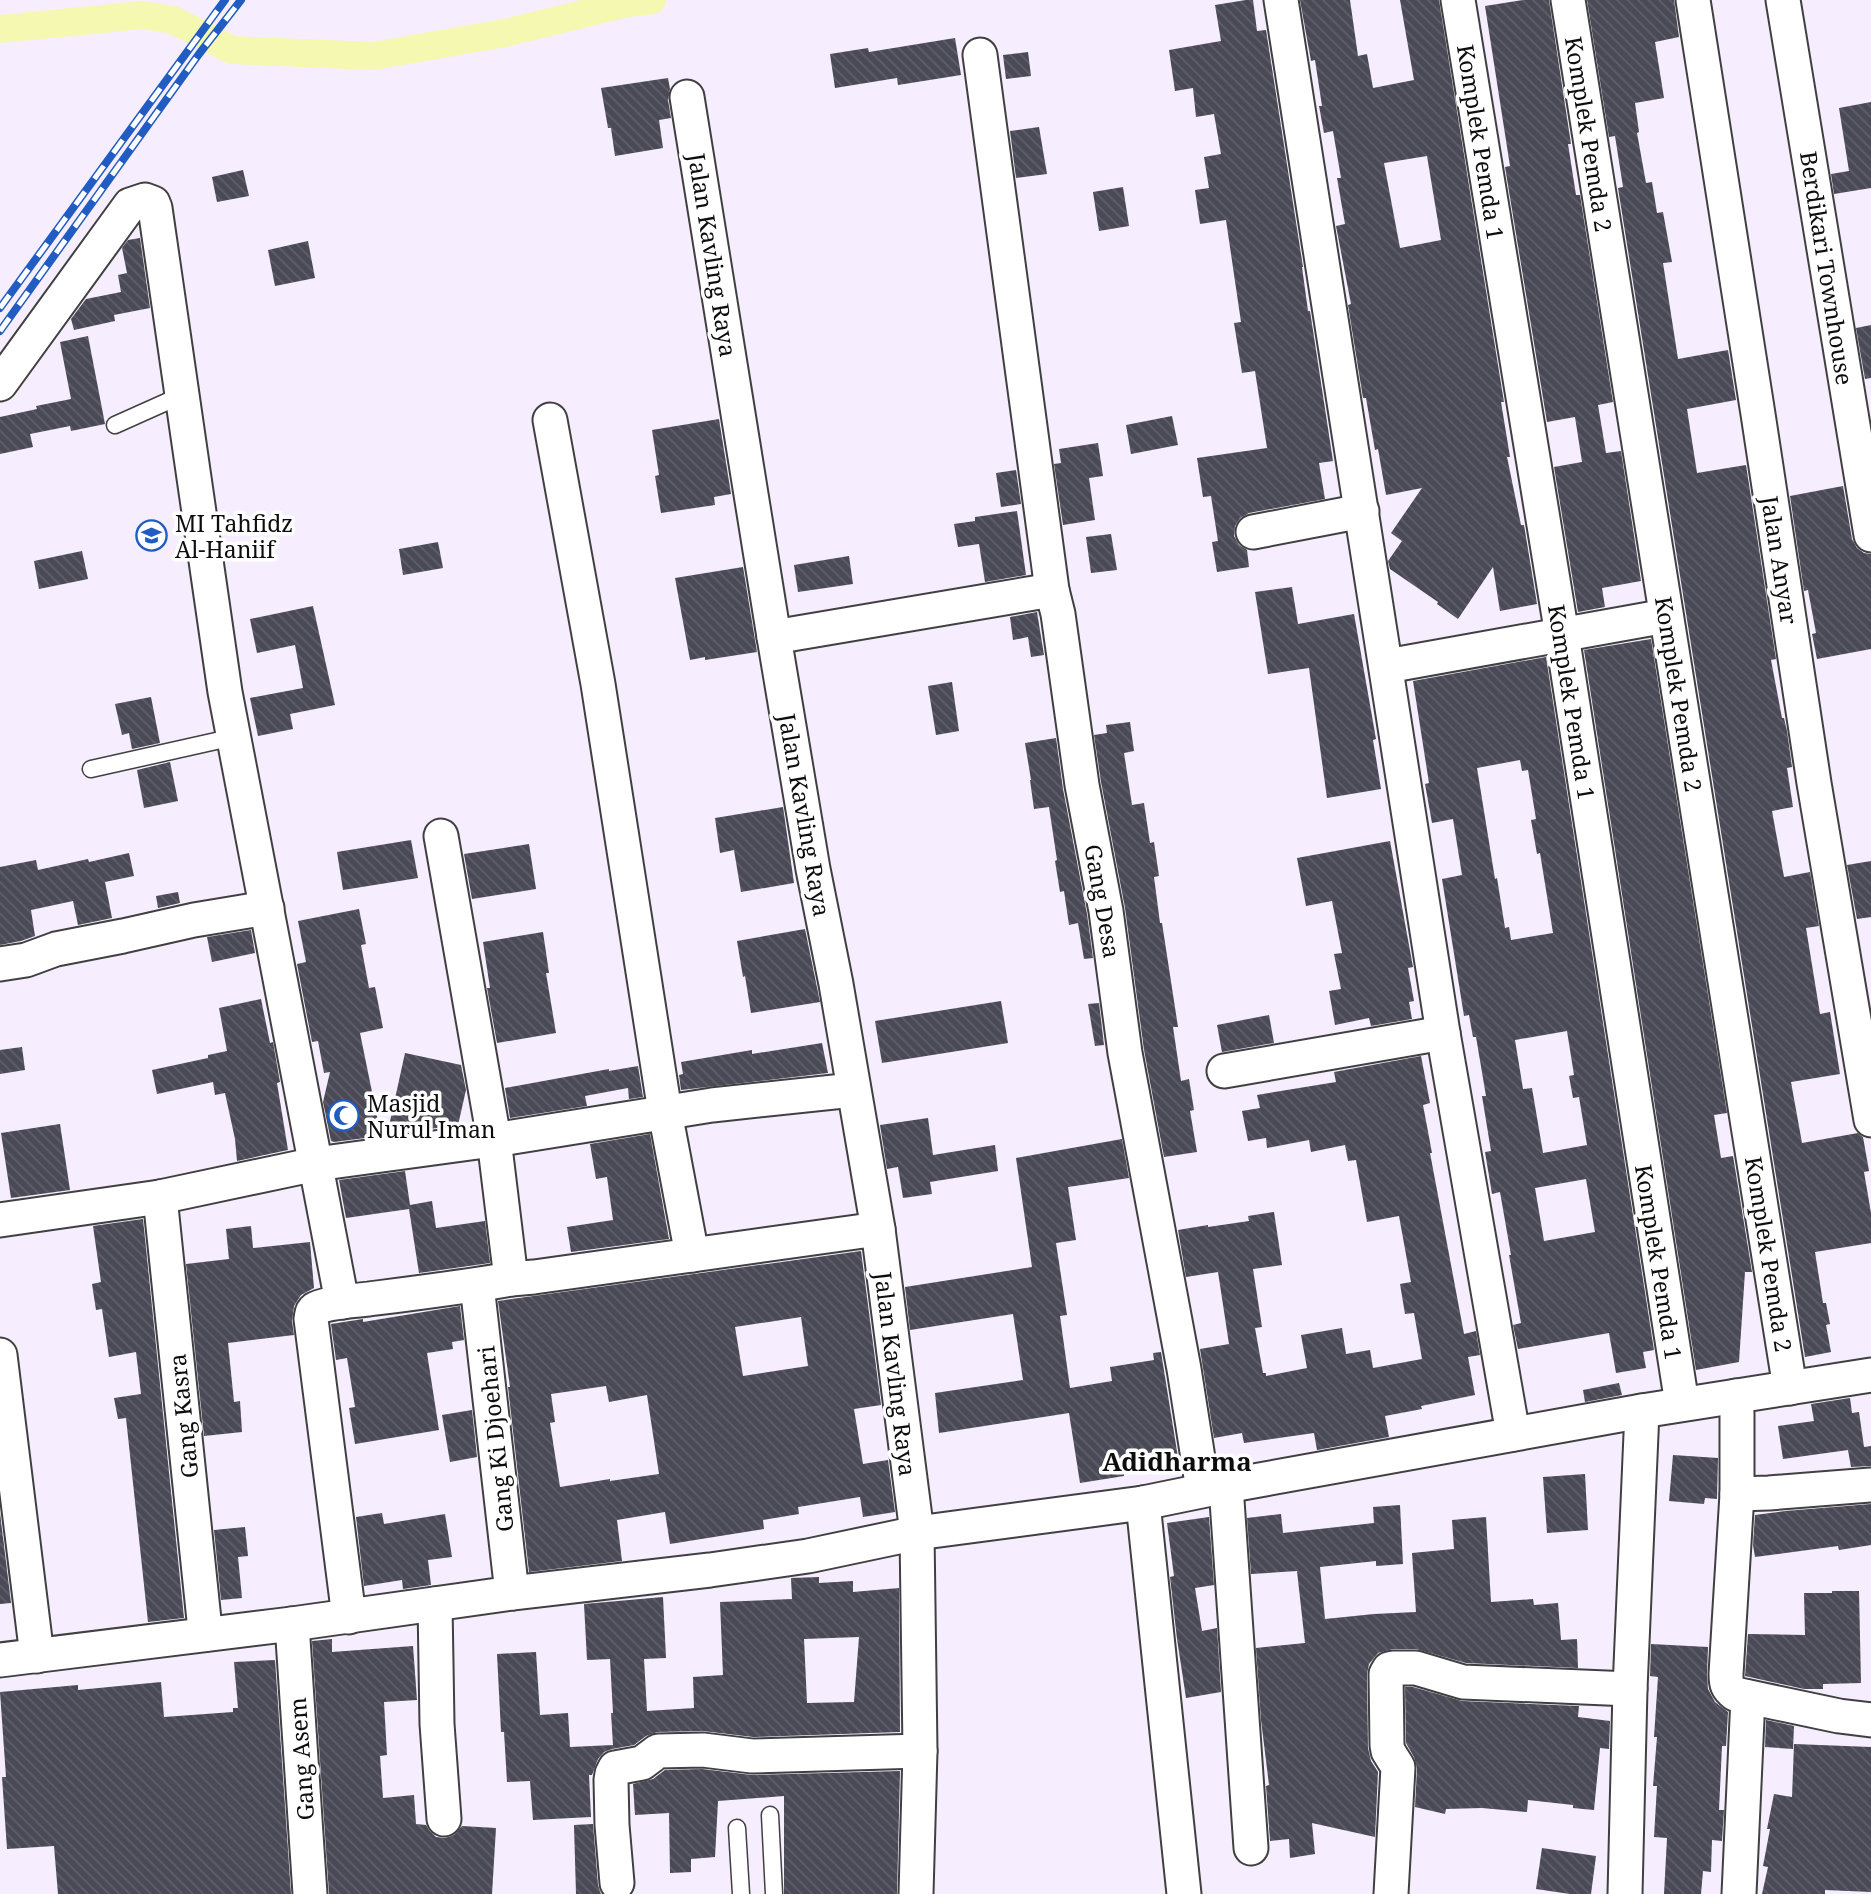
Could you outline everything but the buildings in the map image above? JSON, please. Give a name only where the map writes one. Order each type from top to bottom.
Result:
[{"type":"street","points":[[1281,0],[1443,1033],[1513,1434]]},
{"type":"street","name":"Komplek Pemda 1","points":[[1458,0],[1562,635],[1682,1404]]},
{"type":"street","name":"Komplek Pemda 2","points":[[1568,0],[1790,1388]]},
{"type":"street","name":"Jalan Anyar","points":[[1693,0],[1814,783],[1871,1120]]},
{"type":"street","name":"Berdikari Townhouse","points":[[1783,0],[1871,535]]},
{"type":"street","name":"Gang Desa","points":[[980,55],[1052,590],[1058,614],[1082,785],[1106,911],[1125,1053],[1184,1369],[1215,1488],[1251,1848]]},
{"type":"street","name":"Jalan Kavling Raya","points":[[687,97],[813,869],[836,984],[878,1229],[916,1533],[920,1751],[916,1894]]},
{"type":"street","points":[[0,384],[131,205],[145,200],[153,203],[225,692],[342,1302]]},
{"type":"street","points":[[550,420],[598,684],[665,1112],[692,1255]]},
{"type":"street","points":[[1253,532],[1362,511]]},
{"type":"street","points":[[774,637],[1052,590]]},
{"type":"street","points":[[1387,666],[1667,616]]},
{"type":"street","points":[[441,836],[494,1139],[511,1279]]},
{"type":"street","points":[[0,964],[26,960],[56,949],[194,920],[267,908]]},
{"type":"street","points":[[1224,1071],[1443,1033]]},
{"type":"street","points":[[0,1220],[160,1197],[316,1164],[712,1105],[853,1090]]},
{"type":"street","name":"Gang Kasra","points":[[160,1197],[207,1634]]},
{"type":"street","points":[[349,1617],[311,1319],[314,1310],[342,1302],[534,1278],[878,1229]]},
{"type":"street","name":"Gang Ki Djoehari","points":[[477,1285],[512,1592]]},
{"type":"street","points":[[0,1355],[6,1447],[37,1656]]},
{"type":"street","points":[[0,1660],[808,1556],[916,1533],[1143,1503],[1642,1411],[1871,1375]]},
{"type":"street","points":[[1736,1396],[1737,1494],[1727,1683],[1729,1690],[1748,1697],[1871,1720]]},
{"type":"street","points":[[1625,1894],[1630,1689],[1642,1411]]},
{"type":"street","points":[[1737,1494],[1871,1485]]},
{"type":"street","points":[[1143,1503],[1184,1894]]},
{"type":"street","points":[[435,1605],[437,1724],[444,1819]]},
{"type":"street","name":"Gang Asem","points":[[292,1624],[310,1894]]},
{"type":"street","points":[[1391,1894],[1398,1767],[1387,1745],[1386,1674],[1389,1670],[1416,1668],[1462,1682],[1630,1689]]},
{"type":"street","points":[[1740,1894],[1748,1697]]},
{"type":"street","points":[[617,1883],[612,1825],[611,1780],[614,1769],[642,1763],[658,1751],[703,1750],[752,1756],[920,1751]]},
{"type":"lane","points":[[116,425],[182,396]]},
{"type":"lane","points":[[91,769],[234,737]]},
{"type":"lane","points":[[771,1815],[774,1894]]},
{"type":"lane","points":[[737,1828],[741,1894]]},
{"type":"waterway","points":[[0,29],[142,15],[173,20],[232,50],[373,56],[505,33],[628,3],[652,0]]},
{"type":"railway","points":[[0,308],[225,0]]},
{"type":"railway","points":[[0,331],[199,54],[241,0]]},
{"type":"place","name":"MI Tahfidz Al-Haniif","points":[[152,536]]},
{"type":"place","name":"Masjid Nurul Iman","points":[[344,1116]]},
{"type":"district","name":"Adidharma","points":[[1177,1461]]}]
